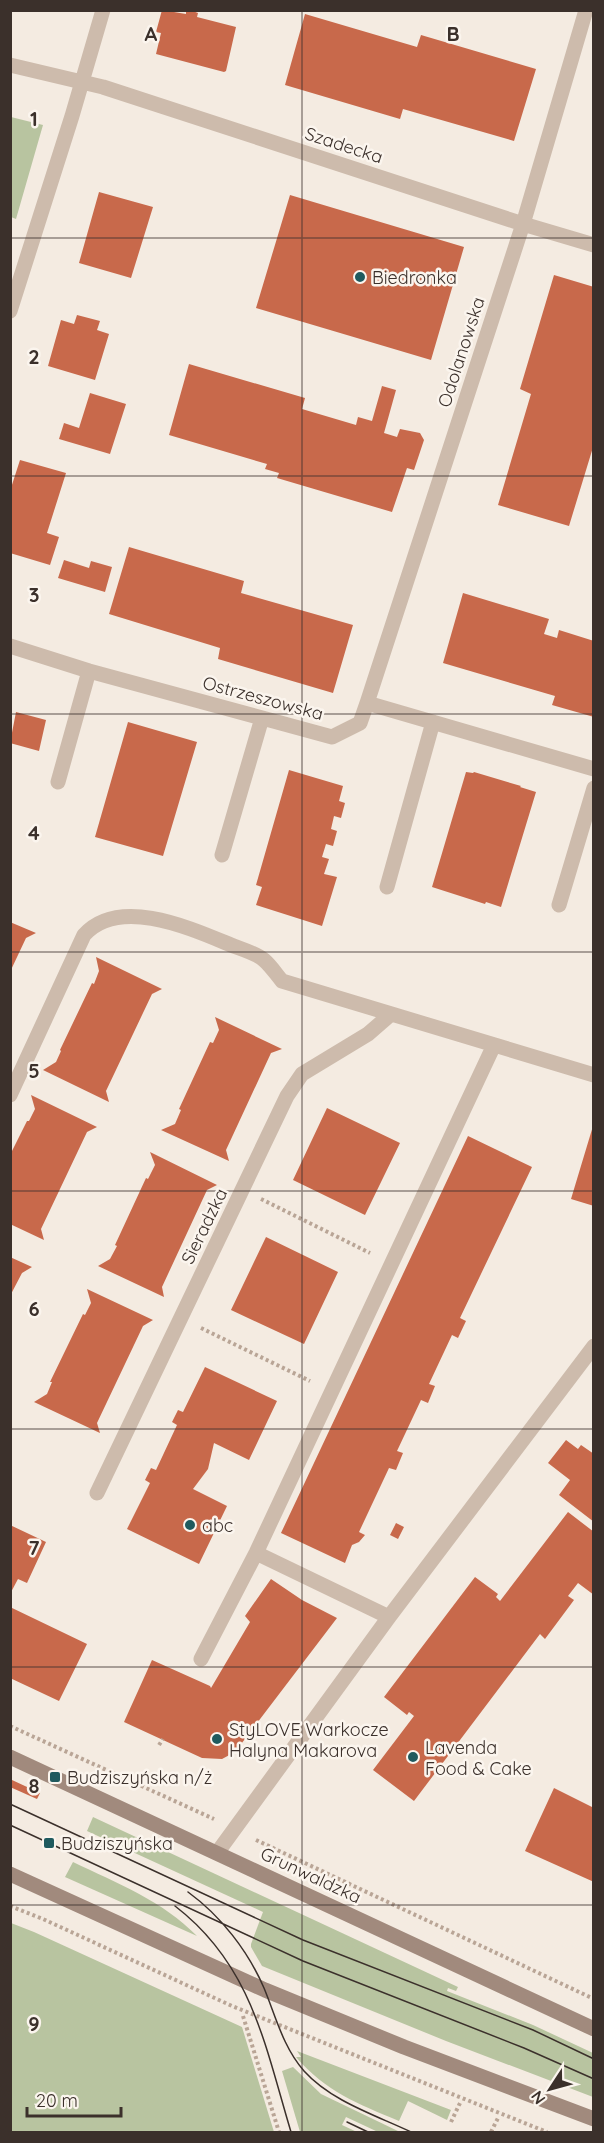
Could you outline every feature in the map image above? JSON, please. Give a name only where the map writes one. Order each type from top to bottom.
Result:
[{"type":"street","points":[[10,311],[82,82],[102,10]]},
{"type":"street","name":"Odolanowska","points":[[367,703],[523,224],[586,10]]},
{"type":"street","name":"Szadecka","points":[[10,65],[103,87],[594,245]]},
{"type":"street","name":"Ostrzeszowska","points":[[10,646],[89,671],[332,737],[360,723],[367,703]]},
{"type":"street","points":[[58,782],[89,671]]},
{"type":"street","points":[[367,703],[594,769]]},
{"type":"street","points":[[222,855],[262,718]]},
{"type":"street","points":[[387,887],[433,722]]},
{"type":"street","points":[[558,904],[594,788]]},
{"type":"street","points":[[10,1095],[84,935],[92,926],[104,920],[143,916],[202,933],[263,958],[282,981],[594,1075]]},
{"type":"street","name":"Sieradzka","points":[[97,1493],[287,1095],[302,1074],[368,1034],[391,1014]]},
{"type":"street","points":[[201,1659],[256,1553],[494,1045]]},
{"type":"street","points":[[217,1853],[389,1617],[594,1346]]},
{"type":"street","points":[[256,1553],[389,1617]]},
{"type":"street","name":"Grunwaldzka","points":[[10,1757],[594,2029]]},
{"type":"street","points":[[10,1874],[264,1989],[404,2047],[594,2120]]},
{"type":"path","points":[[261,1199],[379,1257]]},
{"type":"path","points":[[200,1328],[319,1385]]},
{"type":"path","points":[[10,1726],[207,1816]]},
{"type":"path","points":[[159,1745],[163,1739]]},
{"type":"path","points":[[266,1844],[594,1999]]},
{"type":"path","points":[[243,2016],[279,2133]]},
{"type":"path","points":[[451,2122],[460,2103]]},
{"type":"path","points":[[491,2133],[498,2118]]},
{"type":"green space","points":[[11,117],[43,125],[16,219],[11,217]]},
{"type":"green space","points":[[93,1817],[458,1987],[456,1991],[448,1988],[447,1991],[533,2025],[593,2053],[593,2097],[446,2041],[262,1966],[251,1944],[263,1912],[87,1831]]},
{"type":"green space","points":[[73,1862],[123,1885],[154,1903],[197,1936],[65,1877]]},
{"type":"green space","points":[[11,1923],[242,2027],[274,2132],[11,2132]]},
{"type":"green space","points":[[297,2051],[451,2110],[447,2120],[408,2101],[399,2121],[370,2109],[319,2079],[296,2057],[301,2057]]},
{"type":"green space","points":[[293,2067],[321,2094],[400,2132],[378,2132],[346,2117],[342,2125],[357,2132],[300,2132],[282,2071]]},
{"type":"building","points":[[162,10],[186,14],[186,10],[190,10],[198,13],[197,17],[236,27],[226,71],[156,54],[161,33],[156,32]]},
{"type":"building","points":[[305,14],[417,47],[421,35],[536,69],[514,141],[403,109],[400,119],[285,85]]},
{"type":"building","points":[[99,192],[153,207],[131,278],[79,263]]},
{"type":"building","name":"Biedronka","points":[[290,195],[464,247],[431,360],[256,308]]},
{"type":"building","points":[[554,275],[594,287],[594,444],[569,526],[498,505],[531,394],[520,389]]},
{"type":"building","points":[[77,315],[100,321],[97,330],[109,334],[95,380],[48,366],[61,320],[74,324]]},
{"type":"building","points":[[189,364],[305,398],[302,409],[356,425],[358,417],[372,421],[382,386],[396,390],[384,433],[397,437],[400,429],[420,433],[424,440],[414,470],[407,468],[392,512],[277,478],[279,473],[265,469],[267,464],[169,435]]},
{"type":"building","points":[[90,393],[126,404],[110,454],[59,439],[64,423],[79,428]]},
{"type":"building","points":[[20,460],[66,473],[47,533],[59,537],[50,565],[10,553],[10,491]]},
{"type":"building","points":[[129,547],[244,581],[241,593],[353,625],[333,693],[218,659],[220,648],[109,614]]},
{"type":"building","points":[[64,560],[89,568],[91,561],[112,567],[105,592],[58,578]]},
{"type":"building","points":[[463,593],[549,619],[544,634],[557,638],[559,630],[594,641],[594,717],[552,705],[555,696],[443,663]]},
{"type":"building","points":[[16,712],[46,720],[39,751],[10,743]]},
{"type":"building","points":[[128,722],[197,742],[163,856],[95,837]]},
{"type":"building","points":[[289,770],[343,786],[339,801],[345,803],[341,818],[334,816],[331,829],[337,831],[333,846],[326,844],[322,857],[329,859],[324,874],[337,877],[322,926],[256,905],[262,887],[256,885]]},
{"type":"building","points":[[466,772],[474,772],[536,792],[501,907],[432,887]]},
{"type":"building","points":[[10,922],[36,933],[26,938],[10,972]]},
{"type":"building","points":[[96,957],[162,989],[152,994],[106,1091],[109,1102],[43,1070],[56,1062],[92,983],[94,984],[99,971]]},
{"type":"building","points":[[215,1017],[282,1049],[271,1053],[226,1150],[229,1161],[161,1130],[175,1124],[181,1110],[179,1109],[210,1042],[213,1043],[219,1030]]},
{"type":"building","points":[[31,1095],[97,1127],[87,1132],[41,1229],[44,1240],[10,1224],[10,1155],[35,1109]]},
{"type":"building","points":[[327,1108],[400,1143],[365,1215],[293,1180]]},
{"type":"building","points":[[594,1126],[594,1206],[571,1199]]},
{"type":"building","points":[[468,1136],[532,1167],[460,1318],[466,1321],[458,1338],[452,1335],[429,1384],[435,1386],[428,1403],[421,1400],[397,1451],[403,1453],[396,1470],[389,1468],[359,1532],[365,1535],[359,1542],[352,1545],[345,1563],[281,1533]]},
{"type":"building","points":[[150,1152],[217,1185],[207,1190],[162,1287],[164,1297],[98,1266],[110,1259],[146,1178],[148,1179],[155,1165]]},
{"type":"building","points":[[266,1237],[338,1272],[304,1344],[231,1310]]},
{"type":"building","points":[[10,1257],[32,1267],[22,1273],[10,1296]]},
{"type":"building","points":[[87,1289],[153,1320],[143,1326],[97,1423],[100,1433],[34,1402],[47,1394],[52,1382],[50,1382],[83,1314],[85,1315],[91,1303]]},
{"type":"building","points":[[205,1367],[277,1401],[249,1460],[214,1443],[208,1469],[193,1489],[227,1506],[199,1564],[127,1529],[150,1483],[145,1480],[151,1468],[156,1470],[177,1425],[172,1422],[178,1410],[183,1412]]},
{"type":"building","points":[[566,1440],[578,1449],[581,1445],[594,1454],[594,1522],[559,1495],[570,1480],[548,1463]]},
{"type":"building","points":[[568,1512],[594,1532],[594,1595],[578,1583],[568,1596],[574,1600],[545,1639],[540,1634],[414,1801],[373,1770],[414,1716],[409,1712],[407,1715],[384,1697],[475,1577],[498,1594],[496,1597],[500,1601]]},
{"type":"building","points":[[396,1523],[404,1527],[398,1539],[390,1535]]},
{"type":"building","points":[[10,1525],[46,1542],[27,1583],[18,1579],[10,1594]]},
{"type":"building","points":[[271,1579],[302,1600],[337,1618],[235,1752],[222,1759],[202,1758],[124,1722],[152,1660],[211,1688],[250,1622],[245,1616]]},
{"type":"building","points":[[10,1607],[87,1644],[59,1701],[10,1678]]},
{"type":"building","points":[[12,1780],[40,1793],[37,1799],[10,1787]]},
{"type":"building","points":[[554,1788],[594,1808],[594,1882],[525,1851]]},
{"type":"tram line","points":[[10,1804],[303,1940],[533,2030],[594,2059]]},
{"type":"tram line","points":[[10,1825],[303,1961],[524,2048],[594,2079]]},
{"type":"tram line","points":[[188,1892],[212,1912],[242,1948],[264,1988],[285,2042],[304,2071],[315,2082],[340,2099],[411,2132]]},
{"type":"tram line","points":[[175,1906],[201,1929],[222,1954],[239,1981],[263,2038],[291,2132]]},
{"type":"tram line","points":[[347,2122],[368,2132]]},
{"type":"place","name":"Biedronka","points":[[360,277]]},
{"type":"place","name":"abc","points":[[190,1525]]},
{"type":"place","name":"StyLOVE Warkocze Halyna Makarova","points":[[217,1739]]},
{"type":"place","name":"Lavenda Food & Cake","points":[[413,1757]]},
{"type":"place","name":"Budziszyńska n/ż","points":[[55,1777]]},
{"type":"place","name":"Budziszyńska","points":[[49,1843]]}]
